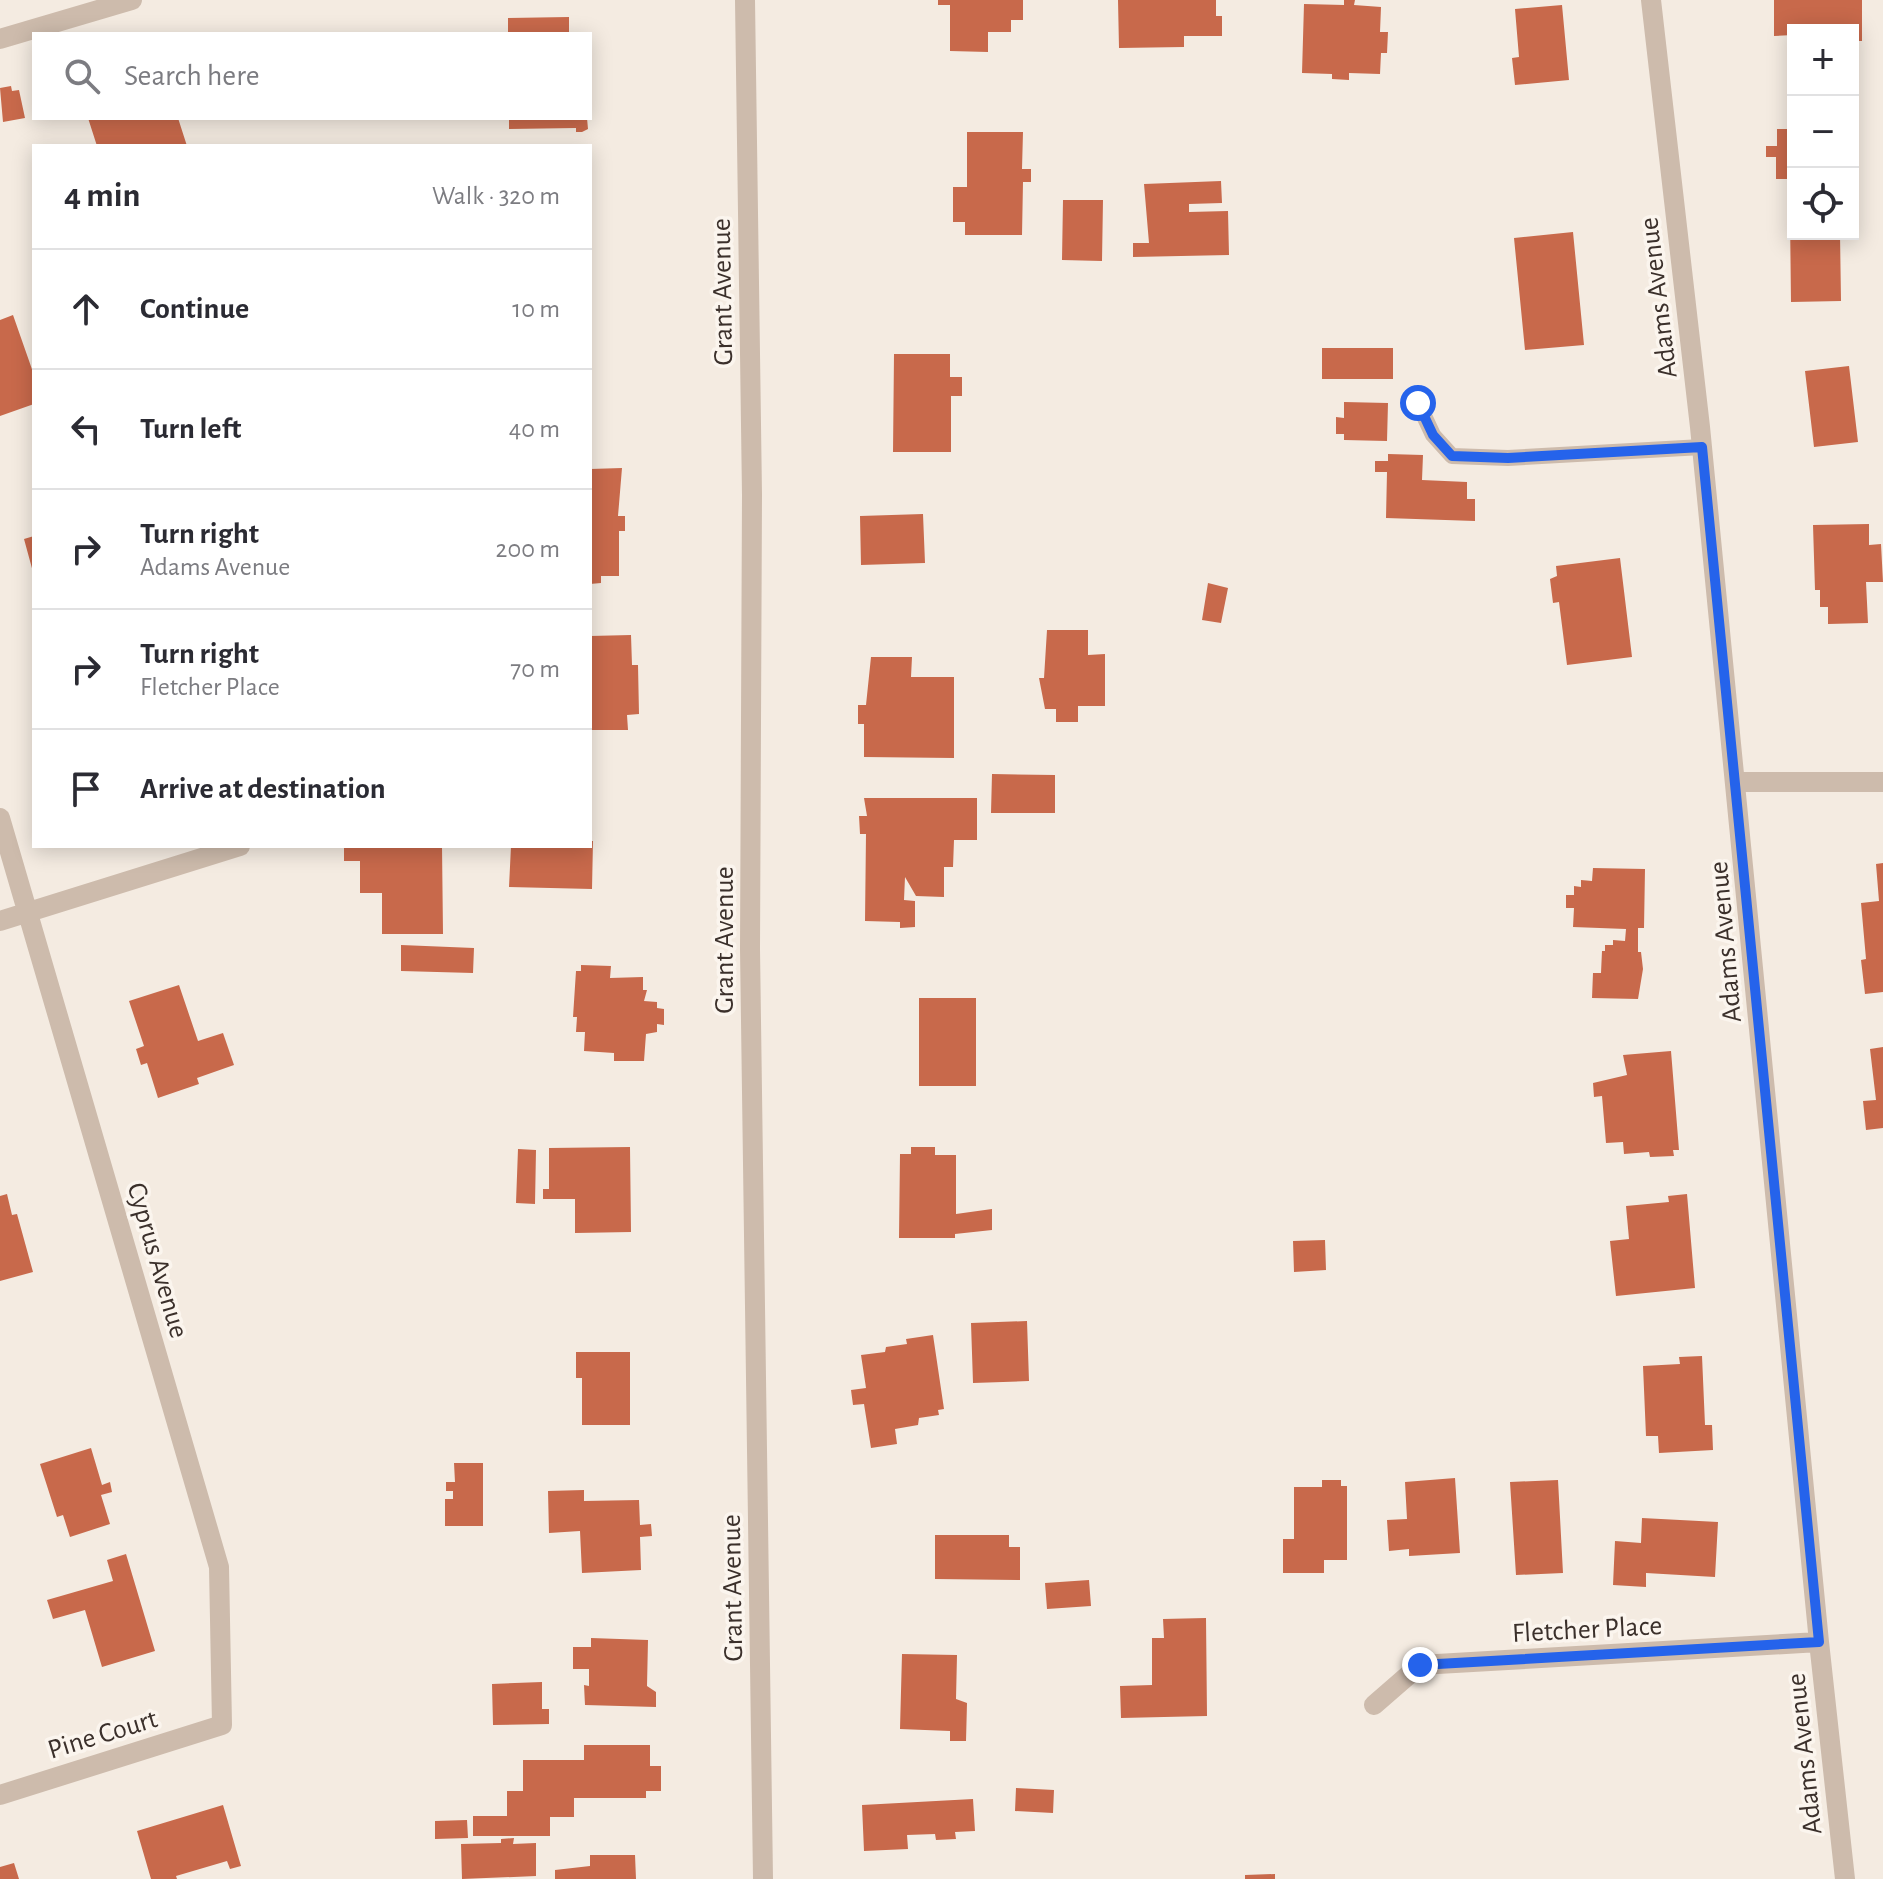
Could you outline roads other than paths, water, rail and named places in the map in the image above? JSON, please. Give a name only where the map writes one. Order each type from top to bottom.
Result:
[{"type":"street","points":[[0,39],[132,0]]},
{"type":"street","name":"Grant Avenue","points":[[745,0],[752,495],[750,949],[763,1879]]},
{"type":"street","name":"Adams Avenue","points":[[1651,0],[1737,782],[1819,1642],[1845,1879]]},
{"type":"street","points":[[1737,782],[1883,782]]},
{"type":"street","name":"Cyprus Avenue","points":[[0,818],[219,1567],[222,1725]]},
{"type":"street","points":[[0,921],[234,848]]},
{"type":"street","name":"Fletcher Place","points":[[1374,1705],[1420,1665],[1819,1642]]},
{"type":"street","name":"Pine Court","points":[[0,1795],[222,1725]]},
{"type":"lane","points":[[1418,403],[1433,435],[1452,456],[1508,458],[1702,447]]}]
